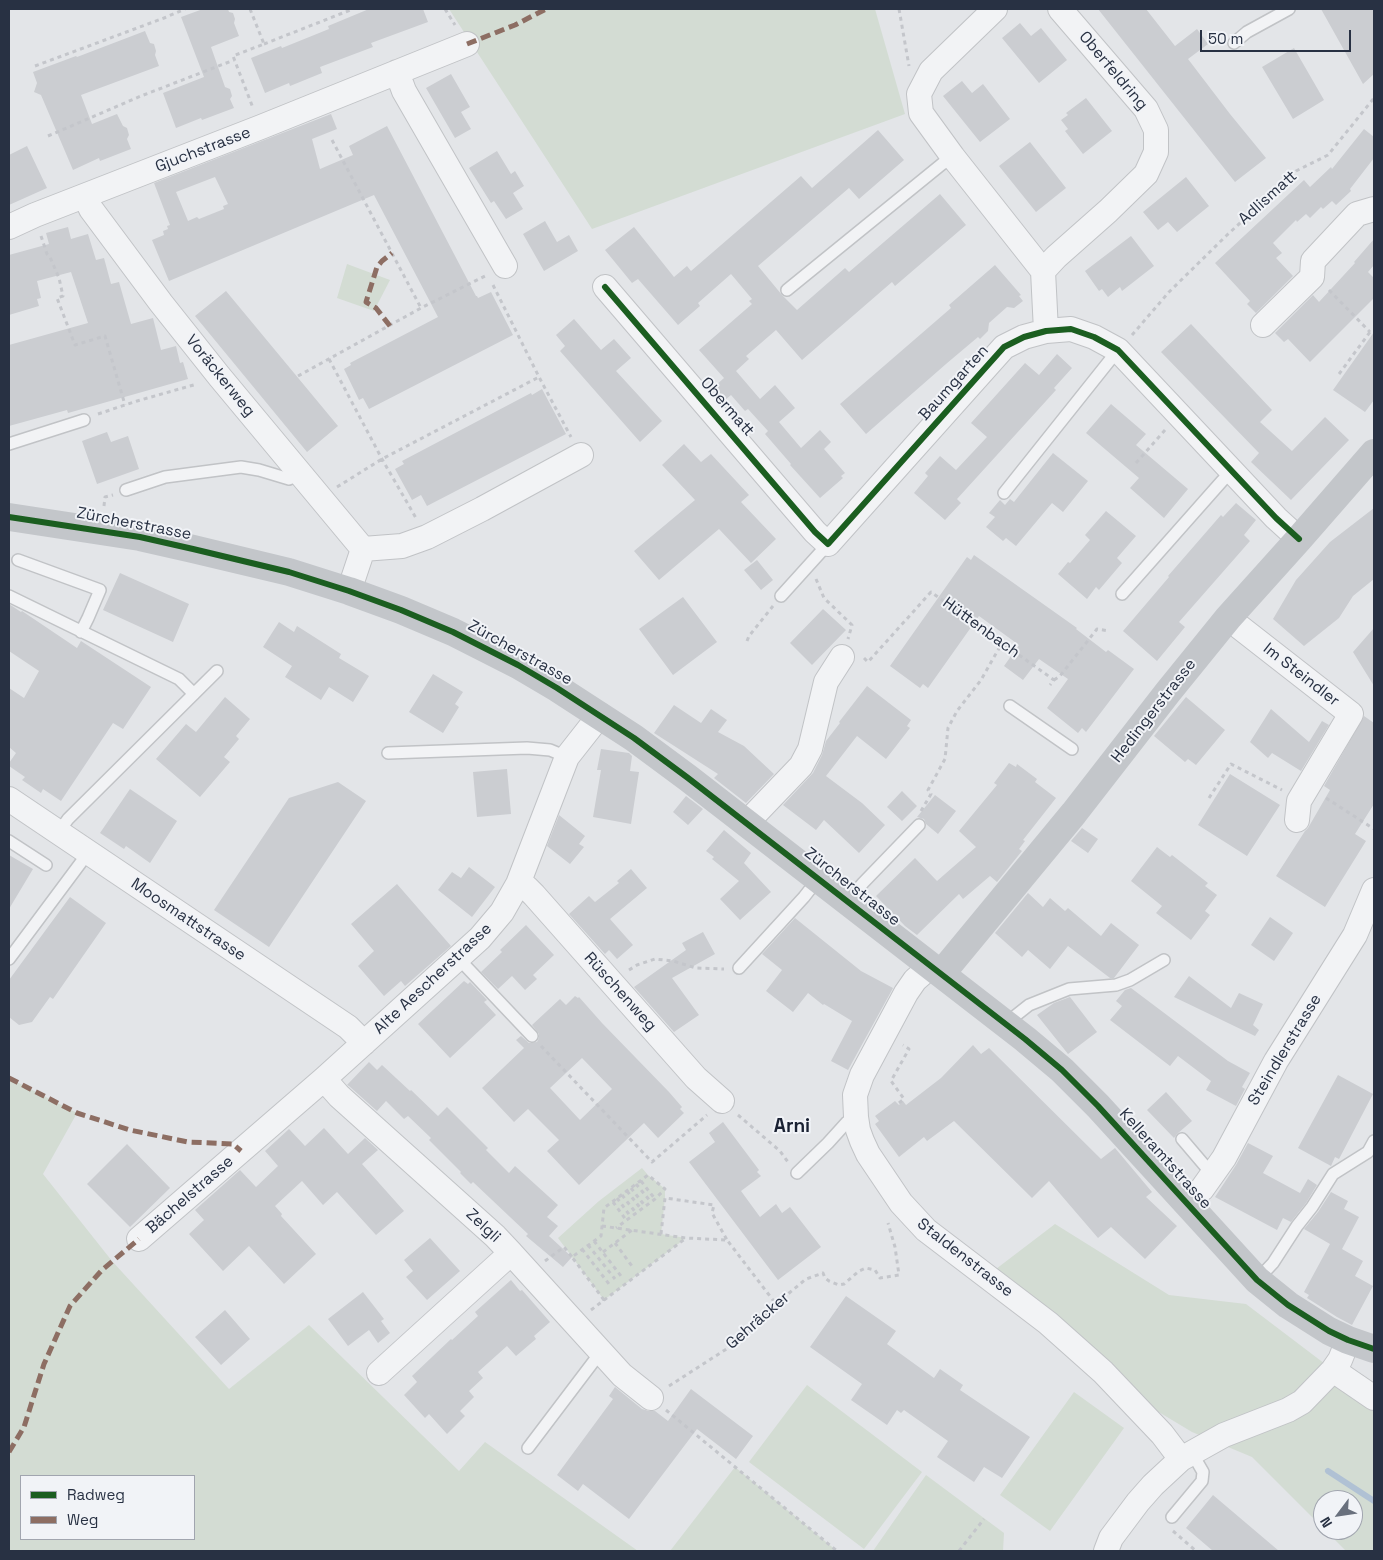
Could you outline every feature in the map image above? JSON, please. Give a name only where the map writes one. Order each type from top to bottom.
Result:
[{"type":"street","points":[[995,9],[931,71],[919,94],[920,113],[1042,271],[1046,331]]},
{"type":"street","name":"Oberfeldring","points":[[1042,271],[1146,174],[1156,152],[1156,130],[1146,109],[1060,9]]},
{"type":"street","name":"Gjuchstrasse","points":[[9,227],[467,44]]},
{"type":"street","points":[[397,72],[404,91],[497,271]]},
{"type":"street","name":"Voräckerweg","points":[[85,196],[91,209],[161,303],[319,498],[363,549]]},
{"type":"street","points":[[1264,325],[1312,277],[1312,261],[1357,214],[1374,209]]},
{"type":"street","name":"Obermatt","points":[[605,287],[815,532],[828,544]]},
{"type":"street","name":"Baumgarten","points":[[828,544],[1004,347],[1024,337],[1046,331],[1071,329],[1124,344],[1180,416],[1276,518],[1299,539]]},
{"type":"street","name":"Hedingerstrasse","points":[[936,970],[1074,813],[1228,618],[1374,453]]},
{"type":"street","points":[[350,591],[363,549],[402,546],[427,537],[482,510],[581,455]]},
{"type":"street","name":"Zürcherstrasse","points":[[9,517],[140,537],[289,572],[350,591],[453,632],[518,665],[600,715],[688,778],[936,970]]},
{"type":"street","name":"Im Steindler","points":[[1228,618],[1351,714],[1301,803]]},
{"type":"street","points":[[747,824],[801,766],[810,749],[826,682],[852,656]]},
{"type":"street","name":"Alte Aescherstrasse","points":[[241,1151],[324,1080],[480,938],[502,912],[518,884],[567,757],[600,715]]},
{"type":"street","name":"Moosmattstrasse","points":[[9,799],[348,1027],[364,1043]]},
{"type":"street","name":"Rüschenweg","points":[[518,884],[527,888],[534,895],[696,1078],[722,1101]]},
{"type":"street","name":"Steindlerstrasse","points":[[1185,1202],[1202,1189],[1224,1158],[1276,1062],[1355,935],[1374,890]]},
{"type":"street","name":"Kelleramtstrasse","points":[[936,970],[1062,1070],[1098,1106],[1257,1280],[1288,1305],[1329,1331],[1374,1349]]},
{"type":"street","name":"Staldenstrasse","points":[[936,970],[915,980],[906,993],[862,1075],[855,1095],[856,1116],[858,1130],[868,1154],[902,1203],[926,1230],[1048,1323],[1109,1379],[1162,1434],[1187,1456]]},
{"type":"street","name":"Zelgli","points":[[324,1080],[339,1096],[495,1236],[511,1253],[379,1373]]},
{"type":"street","name":"Bächelstrasse","points":[[139,1238],[241,1151]]},
{"type":"street","points":[[511,1253],[600,1353],[622,1375],[651,1398]]},
{"type":"street","points":[[1106,1551],[1112,1538],[1153,1485],[1187,1456],[1224,1435],[1288,1410],[1302,1402],[1333,1370],[1340,1360],[1348,1340]]},
{"type":"street","points":[[1333,1370],[1374,1398]]},
{"type":"lane","points":[[1234,42],[1247,32],[1289,9]]},
{"type":"lane","points":[[787,290],[942,164],[953,158]]},
{"type":"lane","points":[[1004,493],[1124,344]]},
{"type":"lane","points":[[9,444],[84,420]]},
{"type":"lane","points":[[126,490],[165,477],[242,467],[289,479],[300,474]]},
{"type":"lane","points":[[1122,594],[1232,471]]},
{"type":"lane","name":"Baumgarten","points":[[781,596],[828,544]]},
{"type":"lane","points":[[18,560],[100,590],[81,632]]},
{"type":"lane","points":[[9,596],[179,679],[194,694]]},
{"type":"lane","points":[[58,833],[68,819],[217,671]]},
{"type":"lane","points":[[1010,706],[1072,749]]},
{"type":"lane","points":[[388,753],[527,748],[550,750],[567,757]]},
{"type":"lane","points":[[848,901],[918,825]]},
{"type":"lane","points":[[9,841],[46,865]]},
{"type":"lane","points":[[9,960],[88,853]]},
{"type":"lane","points":[[740,968],[818,879]]},
{"type":"lane","points":[[458,958],[532,1036]]},
{"type":"lane","points":[[1005,1024],[1029,1005],[1069,988],[1116,985],[1130,980],[1164,960]]},
{"type":"lane","points":[[797,1173],[828,1144],[847,1122],[856,1116]]},
{"type":"lane","points":[[1182,1139],[1205,1166],[1214,1172]]},
{"type":"lane","points":[[1257,1280],[1273,1263],[1333,1174],[1368,1152],[1374,1141]]},
{"type":"lane","points":[[528,1448],[600,1353]]},
{"type":"lane","points":[[1172,1517],[1202,1481],[1203,1472],[1187,1456]]},
{"type":"path","points":[[35,66],[185,9]]},
{"type":"path","points":[[250,9],[264,44]]},
{"type":"path","points":[[253,107],[233,56],[353,9]]},
{"type":"path","points":[[899,9],[912,86],[919,94]]},
{"type":"path","points":[[48,136],[141,96],[234,60]]},
{"type":"path","points":[[332,140],[422,308]]},
{"type":"path","points":[[35,215],[47,254],[59,278],[64,296],[58,298],[75,344],[105,336],[125,405]]},
{"type":"path","points":[[298,376],[422,308],[497,271],[539,377],[581,455]]},
{"type":"path","points":[[1312,277],[1318,276],[1334,297],[1372,332],[1339,374]]},
{"type":"path","points":[[330,359],[382,459],[427,537]]},
{"type":"path","points":[[319,498],[382,459],[539,377]]},
{"type":"path","points":[[101,413],[192,386]]},
{"type":"path","points":[[1136,463],[1169,425],[1180,416]]},
{"type":"path","points":[[808,566],[812,570],[824,598],[852,625],[852,656]]},
{"type":"path","points":[[747,641],[781,596]]},
{"type":"path","points":[[1050,685],[1060,676],[1098,629],[1109,631]]},
{"type":"path","points":[[918,825],[915,822],[931,794],[928,790],[945,759],[948,728],[957,711],[981,680],[1002,643]]},
{"type":"path","points":[[1209,798],[1231,764],[1281,789],[1301,803],[1374,828]]},
{"type":"path","points":[[612,982],[637,965],[655,959],[673,961],[696,968],[740,968]]},
{"type":"path","points":[[532,1036],[652,1162],[722,1101],[780,1151],[797,1173]]},
{"type":"path","points":[[899,1103],[904,1099],[891,1081],[900,1064]]},
{"type":"path","points":[[572,1257],[600,1236],[604,1208],[648,1175],[665,1189],[666,1198],[661,1234]]},
{"type":"path","points":[[641,1180],[655,1199]]},
{"type":"path","points":[[636,1184],[651,1202]]},
{"type":"path","points":[[631,1188],[645,1206]]},
{"type":"path","points":[[616,1228],[655,1199],[665,1189]]},
{"type":"path","points":[[627,1191],[641,1209]]},
{"type":"path","points":[[622,1195],[636,1213]]},
{"type":"path","points":[[617,1198],[631,1217]]},
{"type":"path","points":[[666,1198],[714,1205],[712,1213],[727,1240],[776,1304]]},
{"type":"path","points":[[613,1202],[626,1220]]},
{"type":"path","points":[[602,1226],[686,1238],[727,1240]]},
{"type":"path","points":[[603,1252],[632,1230]]},
{"type":"path","points":[[574,1323],[686,1238]]},
{"type":"path","points":[[594,1240],[621,1276]]},
{"type":"path","points":[[615,1243],[632,1266]]},
{"type":"path","points":[[588,1245],[615,1279]]},
{"type":"path","points":[[542,1263],[564,1247],[604,1300]]},
{"type":"path","points":[[582,1249],[610,1284]]},
{"type":"path","points":[[651,1398],[837,1551]]},
{"type":"path","points":[[959,1551],[984,1519]]},
{"type":"shaded area","points":[[449,9],[875,9],[905,114],[592,229]]},
{"type":"shaded area","points":[[347,264],[390,280],[374,311],[337,298]]},
{"type":"shaded area","points":[[9,1078],[77,1113],[43,1174],[112,1261],[229,1389],[309,1325],[459,1471],[485,1442],[638,1551],[9,1551]]},
{"type":"shaded area","points":[[642,1168],[665,1189],[661,1234],[686,1238],[604,1300],[558,1238],[599,1201]]},
{"type":"shaded area","points":[[1055,1224],[1169,1295],[1246,1304],[1333,1370],[1374,1398],[1374,1551],[1346,1551],[1335,1540],[1363,1540],[1363,1490],[1313,1490],[1313,1518],[1252,1457],[1192,1432],[1147,1405],[996,1269]]},
{"type":"shaded area","points":[[807,1385],[922,1472],[864,1549],[749,1462]]},
{"type":"shaded area","points":[[1074,1392],[1124,1428],[1050,1531],[1000,1495]]},
{"type":"shaded area","points":[[735,1467],[837,1551],[670,1551]]},
{"type":"shaded area","points":[[926,1475],[1004,1533],[1003,1551],[873,1551]]},
{"type":"building","points":[[203,9],[228,9],[229,12],[233,13],[235,19],[234,23],[239,36],[211,47],[225,87],[230,89],[232,96],[230,99],[234,108],[176,128],[163,93],[204,77],[181,17]]},
{"type":"building","points":[[369,9],[423,9],[428,22],[371,43],[373,47],[320,67],[322,73],[290,86],[289,83],[265,93],[251,58],[329,29],[328,26]]},
{"type":"building","points":[[1098,9],[1146,9],[1175,46],[1197,29],[1208,44],[1188,59],[1266,158],[1235,182]]},
{"type":"building","points":[[1321,9],[1374,9],[1374,74],[1363,84]]},
{"type":"building","points":[[1020,23],[1031,36],[1041,28],[1067,60],[1039,83],[1002,38]]},
{"type":"building","points":[[145,31],[150,43],[154,44],[159,66],[81,95],[92,124],[117,114],[123,126],[127,128],[129,135],[127,139],[131,149],[100,161],[99,158],[73,170],[41,95],[34,92],[37,83],[33,72]]},
{"type":"building","points":[[1294,48],[1324,100],[1293,119],[1262,67]]},
{"type":"building","points":[[451,74],[470,107],[461,112],[471,129],[455,138],[426,88]]},
{"type":"building","points":[[962,81],[972,93],[983,84],[1010,119],[980,142],[943,96]]},
{"type":"building","points":[[1086,98],[1112,131],[1083,154],[1065,131],[1068,129],[1061,120],[1068,115],[1066,113]]},
{"type":"building","points":[[331,114],[337,129],[312,139],[320,169],[353,155],[349,146],[387,126],[476,296],[478,298],[491,292],[513,335],[369,409],[363,398],[359,400],[344,369],[351,365],[350,363],[438,317],[374,195],[169,281],[152,240],[164,235],[163,231],[168,229],[167,226],[170,225],[154,183]],"holes":[[[215,177],[228,204],[223,206],[224,209],[199,219],[197,217],[188,221],[176,192]]]},
{"type":"building","points":[[1364,129],[1374,137],[1374,158],[1350,189],[1351,191],[1336,205],[1332,201],[1323,209],[1321,207],[1310,218],[1306,214],[1297,222],[1296,220],[1273,243],[1282,253],[1276,258],[1293,276],[1256,313],[1247,304],[1250,301],[1215,263],[1304,180],[1310,187],[1331,167],[1332,169]]},
{"type":"building","points":[[878,130],[904,160],[859,199],[849,188],[758,266],[782,295],[797,310],[845,268],[849,272],[940,194],[966,225],[895,286],[892,282],[802,360],[776,330],[746,356],[749,359],[736,371],[760,399],[775,385],[795,408],[779,422],[801,448],[820,430],[831,442],[824,449],[845,473],[841,476],[843,478],[820,498],[790,465],[765,434],[768,431],[748,409],[745,411],[731,395],[725,400],[714,387],[724,378],[699,350],[752,304],[749,301],[752,299],[731,274],[698,303],[700,306],[678,325],[638,279],[632,283],[605,250],[634,227],[674,277],[687,266],[691,271],[801,176],[812,188]]},
{"type":"building","points":[[1030,142],[1066,188],[1036,212],[999,166]]},
{"type":"building","points":[[27,146],[47,188],[9,205],[9,155]]},
{"type":"building","points":[[497,151],[511,174],[515,171],[524,186],[513,193],[523,209],[506,219],[494,201],[491,203],[469,168]]},
{"type":"building","points":[[1186,177],[1209,206],[1177,232],[1168,222],[1158,230],[1143,212]]},
{"type":"building","points":[[545,221],[557,242],[569,235],[578,251],[544,271],[523,234]]},
{"type":"building","points":[[68,227],[71,239],[88,234],[96,260],[104,258],[111,284],[119,282],[131,324],[153,318],[161,350],[176,346],[180,363],[183,362],[188,379],[68,413],[67,410],[9,426],[9,345],[88,323],[71,272],[37,281],[41,298],[37,299],[39,306],[9,315],[9,255],[49,244],[46,233]]},
{"type":"building","points":[[1131,236],[1154,266],[1122,291],[1120,287],[1108,297],[1102,289],[1099,291],[1085,271]]},
{"type":"building","points":[[1374,239],[1374,265],[1368,272],[1374,278],[1374,298],[1310,362],[1288,339],[1284,342],[1275,333],[1313,295],[1319,302]]},
{"type":"building","points":[[995,265],[1021,295],[1019,296],[1023,301],[1014,308],[1007,307],[989,323],[988,331],[980,339],[978,337],[866,434],[840,404],[951,308],[949,305]]},
{"type":"building","points":[[226,291],[338,426],[307,452],[195,316]]},
{"type":"building","points":[[574,319],[601,350],[614,339],[631,358],[616,371],[662,421],[640,442],[560,351],[565,346],[556,335]]},
{"type":"building","points":[[1191,324],[1272,410],[1260,422],[1292,451],[1325,417],[1349,440],[1291,500],[1251,462],[1259,453],[1161,352]]},
{"type":"building","points":[[1374,332],[1374,400],[1365,412],[1333,390]]},
{"type":"building","points":[[1057,354],[1072,368],[1054,388],[1056,390],[957,499],[961,503],[945,520],[914,493],[928,476],[925,473],[940,456],[956,470],[987,437],[971,423],[1025,363],[1039,375]]},
{"type":"building","points":[[542,389],[566,434],[427,506],[421,495],[412,500],[395,469],[404,464],[402,461]]},
{"type":"building","points":[[1111,404],[1146,434],[1136,445],[1188,489],[1164,518],[1130,488],[1139,478],[1086,433]]},
{"type":"building","points":[[107,432],[111,442],[128,436],[139,469],[97,484],[82,441]]},
{"type":"building","points":[[684,444],[701,462],[711,454],[749,495],[741,502],[776,539],[751,563],[719,529],[659,580],[634,551],[695,500],[662,465]]},
{"type":"building","points":[[1053,453],[1088,481],[1063,512],[1052,503],[1016,546],[1006,538],[1003,541],[986,527],[995,517],[989,513],[1000,500],[1005,505],[1010,499],[1014,502]]},
{"type":"building","points":[[1236,503],[1256,520],[1244,535],[1250,541],[1179,622],[1185,627],[1157,661],[1123,631],[1221,515],[1223,517]]},
{"type":"building","points":[[1374,508],[1374,579],[1353,596],[1339,618],[1304,646],[1273,619],[1296,580],[1330,542]]},
{"type":"building","points":[[1106,511],[1136,536],[1117,558],[1122,563],[1099,590],[1096,587],[1087,599],[1058,574],[1090,540],[1085,535]]},
{"type":"building","points":[[974,555],[1077,628],[1106,652],[1108,650],[1134,669],[1086,732],[1082,728],[1078,733],[1047,708],[1068,679],[1039,659],[1023,680],[1004,666],[1019,645],[979,616],[928,688],[923,684],[920,688],[890,666],[967,557],[971,560]]},
{"type":"building","points":[[757,560],[773,580],[761,590],[744,570]]},
{"type":"building","points":[[120,573],[189,604],[173,642],[103,610]]},
{"type":"building","points":[[683,597],[717,642],[673,675],[639,629]]},
{"type":"building","points":[[9,604],[77,648],[81,641],[151,687],[123,729],[113,723],[61,801],[43,789],[41,793],[22,780],[25,777],[9,766],[16,753],[9,747],[9,688],[24,698],[39,671],[9,651]]},
{"type":"building","points":[[823,609],[846,630],[812,665],[790,643]]},
{"type":"building","points":[[279,622],[294,632],[297,626],[341,654],[339,658],[369,676],[353,702],[329,687],[321,700],[285,677],[292,666],[263,647]]},
{"type":"building","points":[[1374,628],[1374,686],[1353,652]]},
{"type":"building","points":[[433,674],[463,692],[455,704],[459,707],[443,733],[409,712]]},
{"type":"building","points":[[867,686],[911,720],[907,726],[910,728],[886,759],[857,736],[826,776],[862,803],[885,825],[859,853],[824,820],[816,830],[783,805],[813,773],[822,755],[826,741]]},
{"type":"building","points":[[225,697],[250,719],[236,736],[239,739],[224,757],[230,762],[200,797],[156,759],[186,724],[196,732]]},
{"type":"building","points":[[1186,697],[1225,730],[1196,765],[1188,759],[1185,762],[1154,736]]},
{"type":"building","points":[[674,705],[701,723],[711,709],[727,720],[718,732],[744,746],[774,774],[746,803],[714,778],[718,774],[654,733]]},
{"type":"building","points":[[1271,709],[1309,742],[1322,721],[1329,725],[1301,771],[1272,753],[1268,758],[1250,742]]},
{"type":"building","points":[[1364,716],[1374,723],[1374,804],[1355,834],[1366,841],[1325,907],[1276,876],[1308,828],[1330,790],[1324,786]]},
{"type":"building","points":[[601,749],[629,753],[632,756],[630,771],[639,772],[631,824],[593,817],[601,770],[597,770]]},
{"type":"building","points":[[1009,763],[1016,767],[1017,764],[1037,779],[1035,782],[1056,798],[1023,840],[1025,841],[1019,849],[1022,851],[997,882],[990,876],[963,899],[959,894],[917,935],[905,926],[876,896],[915,858],[937,881],[976,847],[959,831],[997,785],[994,783]]},
{"type":"building","points":[[507,769],[511,814],[477,817],[473,772]]},
{"type":"building","points":[[1230,774],[1280,805],[1247,856],[1198,825]]},
{"type":"building","points":[[338,782],[366,801],[269,947],[214,910],[289,798]]},
{"type":"building","points":[[130,789],[177,821],[150,863],[126,846],[124,849],[100,833]]},
{"type":"building","points":[[902,791],[917,806],[902,821],[887,807]]},
{"type":"building","points":[[935,795],[956,811],[938,834],[926,824],[924,819],[917,817]]},
{"type":"building","points":[[686,796],[703,809],[688,825],[673,812]]},
{"type":"building","points":[[559,815],[585,836],[579,844],[584,847],[570,864],[547,846]]},
{"type":"building","points":[[1082,828],[1098,839],[1088,853],[1071,841]]},
{"type":"building","points":[[724,830],[751,853],[744,863],[771,892],[740,920],[720,899],[739,881],[712,859],[714,857],[706,851]]},
{"type":"building","points":[[1157,847],[1170,857],[1172,855],[1208,883],[1205,886],[1217,895],[1205,911],[1210,915],[1191,940],[1156,913],[1162,906],[1131,881]]},
{"type":"building","points":[[9,855],[33,869],[9,909]]},
{"type":"building","points":[[469,867],[495,887],[472,917],[438,890],[452,872],[461,878]]},
{"type":"building","points":[[631,869],[647,888],[610,919],[633,945],[617,959],[609,950],[605,954],[569,914],[589,896],[595,902],[619,883],[617,881]]},
{"type":"building","points":[[397,884],[451,946],[405,986],[401,981],[384,996],[358,966],[374,951],[351,924]]},
{"type":"building","points":[[1028,893],[1043,907],[1050,898],[1065,911],[1068,908],[1101,936],[1111,923],[1139,945],[1114,978],[1110,978],[1068,946],[1050,969],[1028,950],[1022,957],[995,933]]},
{"type":"building","points":[[70,897],[106,923],[53,999],[50,997],[32,1022],[19,1025],[9,1017],[9,980]]},
{"type":"building","points":[[1270,917],[1293,933],[1274,961],[1251,945]]},
{"type":"building","points":[[795,918],[861,971],[893,988],[848,1070],[831,1061],[852,1021],[823,1005],[808,993],[793,1012],[766,991],[782,970],[762,954]]},
{"type":"building","points":[[526,925],[554,955],[533,975],[537,979],[525,990],[512,976],[498,989],[481,972]]},
{"type":"building","points":[[703,932],[715,954],[672,978],[699,1015],[674,1032],[634,987],[686,950],[682,943]]},
{"type":"building","points":[[1189,976],[1231,1008],[1239,993],[1263,1004],[1253,1025],[1259,1030],[1255,1036],[1174,997]]},
{"type":"building","points":[[464,981],[468,984],[470,982],[487,1000],[484,1002],[496,1015],[450,1058],[418,1024]]},
{"type":"building","points":[[1131,988],[1228,1061],[1250,1073],[1242,1087],[1245,1089],[1236,1106],[1206,1090],[1211,1081],[1178,1056],[1170,1066],[1110,1020],[1122,1006],[1116,1001],[1125,990]]},
{"type":"building","points":[[575,996],[579,997],[669,1092],[682,1107],[680,1109],[684,1113],[658,1138],[644,1123],[579,1185],[547,1151],[559,1140],[528,1109],[514,1122],[482,1088],[524,1048],[516,1040],[521,1036],[529,1043],[537,1042],[539,1034],[532,1025],[560,999],[566,1005]],"holes":[[[582,1058],[612,1089],[580,1120],[550,1088]]]},
{"type":"building","points":[[1070,997],[1097,1032],[1068,1054],[1037,1015],[1054,1003]]},
{"type":"building","points":[[973,1045],[981,1054],[989,1048],[1101,1159],[1115,1148],[1152,1192],[1146,1197],[1177,1226],[1145,1259],[1111,1227],[1098,1238],[1049,1181],[1032,1198],[954,1121],[927,1141],[924,1137],[899,1157],[875,1124],[879,1121],[875,1116],[895,1101],[899,1105],[903,1101],[906,1105],[941,1078]]},
{"type":"building","points":[[369,1062],[377,1070],[382,1065],[438,1116],[447,1107],[488,1148],[486,1150],[509,1173],[515,1166],[558,1205],[547,1217],[558,1226],[549,1236],[572,1257],[563,1267],[526,1236],[528,1234],[473,1182],[471,1184],[429,1140],[431,1138],[408,1116],[404,1119],[386,1101],[377,1111],[347,1085]]},
{"type":"building","points":[[1338,1075],[1373,1094],[1339,1159],[1335,1157],[1331,1166],[1298,1148]]},
{"type":"building","points":[[1166,1092],[1192,1121],[1174,1138],[1147,1110]]},
{"type":"building","points":[[723,1122],[759,1170],[757,1172],[761,1176],[741,1191],[760,1217],[776,1204],[782,1213],[790,1207],[821,1247],[778,1280],[689,1162],[715,1142],[709,1133]]},
{"type":"building","points":[[324,1128],[348,1154],[365,1138],[378,1150],[362,1164],[404,1211],[376,1235],[337,1192],[323,1205],[302,1181],[275,1206],[282,1214],[281,1216],[316,1254],[284,1284],[249,1246],[223,1271],[189,1234],[204,1220],[195,1210],[240,1170],[256,1187],[278,1166],[265,1151],[289,1129],[305,1146]]},
{"type":"building","points":[[1248,1143],[1273,1156],[1263,1173],[1300,1193],[1308,1179],[1317,1185],[1291,1222],[1283,1218],[1277,1230],[1215,1197]]},
{"type":"building","points":[[127,1144],[170,1188],[130,1227],[87,1184]]},
{"type":"building","points":[[1331,1192],[1348,1201],[1344,1209],[1359,1217],[1342,1249],[1363,1261],[1355,1276],[1373,1286],[1352,1325],[1307,1298],[1309,1295],[1304,1292],[1330,1244],[1304,1229]]},
{"type":"building","points":[[430,1238],[460,1271],[427,1300],[406,1277],[413,1271],[404,1260]]},
{"type":"building","points":[[511,1280],[550,1322],[534,1336],[536,1339],[516,1356],[507,1346],[478,1372],[483,1378],[469,1391],[474,1397],[460,1411],[465,1416],[447,1434],[429,1414],[425,1418],[404,1395],[417,1382],[412,1376],[478,1316],[475,1312]]},
{"type":"building","points":[[363,1292],[384,1319],[381,1321],[390,1333],[378,1343],[369,1330],[348,1346],[328,1319]]},
{"type":"building","points":[[846,1296],[896,1331],[887,1344],[934,1378],[940,1369],[963,1385],[960,1390],[1030,1437],[1002,1478],[984,1467],[974,1482],[937,1457],[948,1441],[904,1410],[901,1413],[897,1410],[887,1425],[851,1400],[862,1384],[810,1347]]},
{"type":"building","points":[[225,1310],[250,1339],[221,1365],[195,1337]]},
{"type":"building","points":[[615,1387],[642,1409],[655,1411],[668,1421],[691,1389],[753,1436],[736,1459],[697,1429],[629,1519],[583,1484],[578,1491],[557,1475],[613,1399],[609,1396]]},
{"type":"building","points":[[1213,1495],[1279,1551],[1213,1551],[1186,1528]]},
{"type":"waterway","points":[[1328,1471],[1374,1501]]},
{"type":"marked path","points":[[467,44],[515,25],[546,9]]},
{"type":"marked path","points":[[390,326],[376,308],[366,302],[377,267],[392,253]]},
{"type":"marked path","points":[[9,1078],[77,1113],[130,1130],[188,1142],[233,1144],[241,1151]]},
{"type":"marked path","points":[[9,1452],[24,1427],[44,1364],[70,1306],[102,1270],[139,1239]]},
{"type":"cycle path","points":[[605,287],[815,532],[828,544],[1004,347],[1024,337],[1046,331],[1071,329],[1094,337],[1118,350],[1276,518],[1299,539]]},
{"type":"cycle path","points":[[9,517],[140,537],[289,572],[401,610],[453,632],[518,665],[557,688],[634,738],[688,778],[1025,1039],[1062,1070],[1098,1106],[1257,1280],[1288,1305],[1329,1331],[1374,1349]]},
{"type":"district","name":"Arni","points":[[792,1127]]}]
